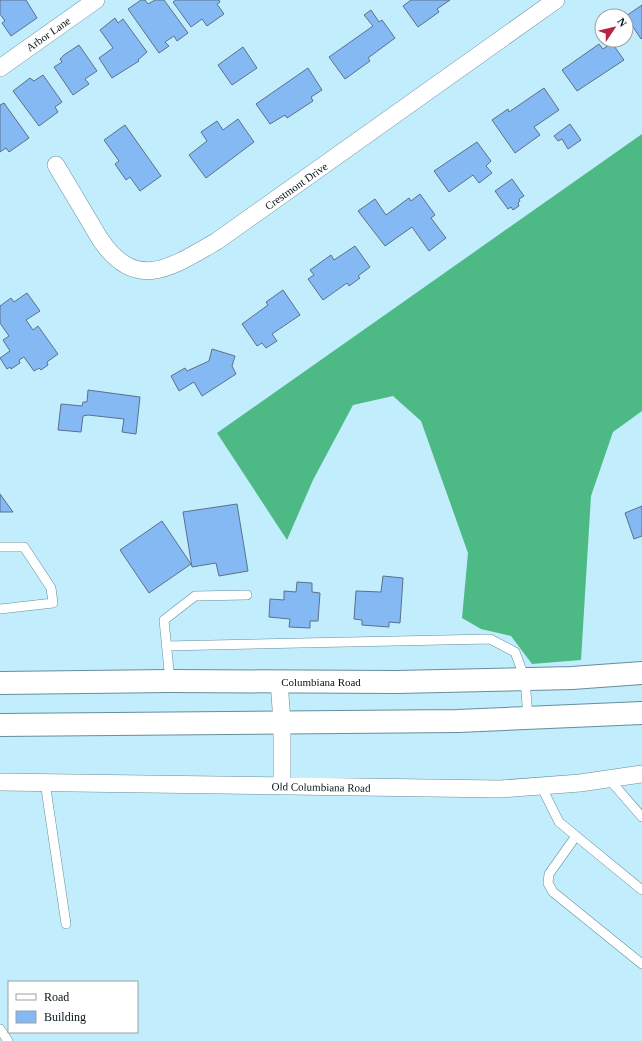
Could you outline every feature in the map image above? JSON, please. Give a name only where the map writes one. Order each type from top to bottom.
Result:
[{"type":"main road","name":"Columbiana Road","points":[[0,683],[170,681],[397,682],[525,679],[642,673]]},
{"type":"main road","points":[[0,725],[458,721],[642,713]]},
{"type":"street","name":"Crestmont Drive","points":[[56,165],[100,239],[120,263],[139,271],[149,271],[169,266],[217,241],[556,0]]},
{"type":"street","name":"Arbor Lane","points":[[0,68],[90,2]]},
{"type":"street","points":[[278,681],[282,722],[282,786]]},
{"type":"street","name":"Old Columbiana Road","points":[[0,782],[500,789],[609,779],[642,774]]},
{"type":"lane","points":[[0,548],[24,547],[51,588],[53,603],[0,609]]},
{"type":"lane","points":[[170,681],[164,620],[196,596],[247,595]]},
{"type":"lane","points":[[166,646],[490,639],[515,652],[525,679],[528,718]]},
{"type":"lane","points":[[609,779],[642,817]]},
{"type":"lane","points":[[45,782],[66,924]]},
{"type":"lane","points":[[541,786],[558,822],[642,890]]},
{"type":"lane","points":[[576,836],[549,874],[548,883],[553,892],[642,964]]},
{"type":"lane","points":[[0,1029],[8,1041]]},
{"type":"green space","points":[[642,134],[642,411],[613,432],[591,496],[581,660],[532,664],[511,636],[481,629],[462,618],[468,553],[421,421],[393,396],[353,405],[313,480],[287,540],[217,433]]},
{"type":"building","points":[[0,0],[26,0],[37,18],[11,36],[2,23],[5,21],[0,14]]},
{"type":"building","points":[[141,0],[145,0],[148,4],[155,0],[164,0],[188,33],[177,41],[174,36],[165,42],[169,46],[159,53],[128,9]]},
{"type":"building","points":[[176,0],[219,0],[220,2],[217,4],[224,14],[207,26],[202,19],[191,27],[173,2]]},
{"type":"building","points":[[411,0],[450,0],[437,9],[439,12],[418,27],[403,6]]},
{"type":"building","points":[[642,5],[641,39],[634,28],[634,10]]},
{"type":"building","points":[[371,10],[379,22],[382,20],[395,38],[368,58],[370,61],[345,79],[329,57],[373,26],[364,15]]},
{"type":"building","points":[[115,18],[118,23],[123,19],[147,52],[138,60],[139,61],[112,78],[99,58],[113,48],[100,30]]},
{"type":"building","points":[[79,45],[97,71],[85,79],[89,84],[73,95],[54,67],[62,62],[60,59],[64,55]]},
{"type":"building","points":[[243,47],[257,68],[232,85],[218,65]]},
{"type":"building","points":[[594,48],[603,49],[616,48],[624,60],[577,91],[562,70]]},
{"type":"building","points":[[308,68],[322,90],[311,97],[313,101],[287,118],[285,115],[270,124],[256,104]]},
{"type":"building","points":[[43,75],[62,102],[55,107],[58,112],[39,126],[13,91],[30,78],[34,81]]},
{"type":"building","points":[[544,88],[559,110],[534,127],[540,135],[515,153],[492,120],[508,109],[509,112]]},
{"type":"building","points":[[4,103],[29,138],[9,152],[6,148],[0,152],[0,105]]},
{"type":"building","points":[[238,119],[254,142],[206,178],[189,155],[207,141],[201,132],[217,121],[223,130]]},
{"type":"building","points":[[570,124],[581,140],[568,149],[562,139],[558,141],[554,136]]},
{"type":"building","points":[[125,125],[161,176],[140,191],[130,177],[126,180],[115,164],[119,161],[104,140]]},
{"type":"building","points":[[477,142],[491,161],[486,166],[492,173],[479,183],[473,175],[449,192],[434,171]]},
{"type":"building","points":[[512,179],[524,196],[519,199],[519,206],[513,210],[511,207],[508,209],[495,191]]},
{"type":"building","points":[[420,194],[435,215],[431,218],[446,238],[429,251],[412,227],[385,246],[358,211],[375,199],[386,215],[409,198],[411,201]]},
{"type":"building","points":[[355,246],[370,267],[358,276],[360,278],[349,286],[347,283],[323,300],[308,279],[314,275],[310,270],[331,255],[334,260]]},
{"type":"building","points":[[283,290],[300,315],[272,334],[277,341],[266,348],[262,343],[257,346],[242,324],[268,305],[266,302]]},
{"type":"building","points":[[27,293],[40,311],[26,320],[33,330],[38,326],[58,354],[47,362],[48,365],[41,370],[39,368],[34,371],[24,357],[19,360],[20,363],[11,369],[10,367],[7,369],[0,358],[10,351],[3,340],[9,336],[0,323],[0,306],[11,298],[14,302]]},
{"type":"building","points":[[212,349],[235,356],[232,366],[236,374],[202,396],[194,382],[179,391],[171,376],[185,368],[187,371],[209,361]]},
{"type":"building","points":[[88,390],[140,397],[136,434],[122,432],[124,419],[88,415],[83,416],[81,432],[58,430],[61,404],[82,406],[83,402],[87,402]]},
{"type":"building","points":[[0,494],[13,512],[0,512]]},
{"type":"building","points":[[237,504],[248,571],[219,576],[216,563],[192,567],[183,512]]},
{"type":"building","points":[[642,506],[642,536],[634,539],[625,513]]},
{"type":"building","points":[[162,521],[191,564],[149,593],[120,550]]},
{"type":"building","points":[[383,576],[403,578],[400,623],[389,622],[389,627],[362,625],[362,620],[354,619],[356,591],[381,592]]},
{"type":"building","points":[[297,582],[312,583],[312,592],[320,593],[318,621],[310,621],[310,628],[289,627],[290,619],[269,617],[270,599],[284,600],[284,591],[296,592]]}]
